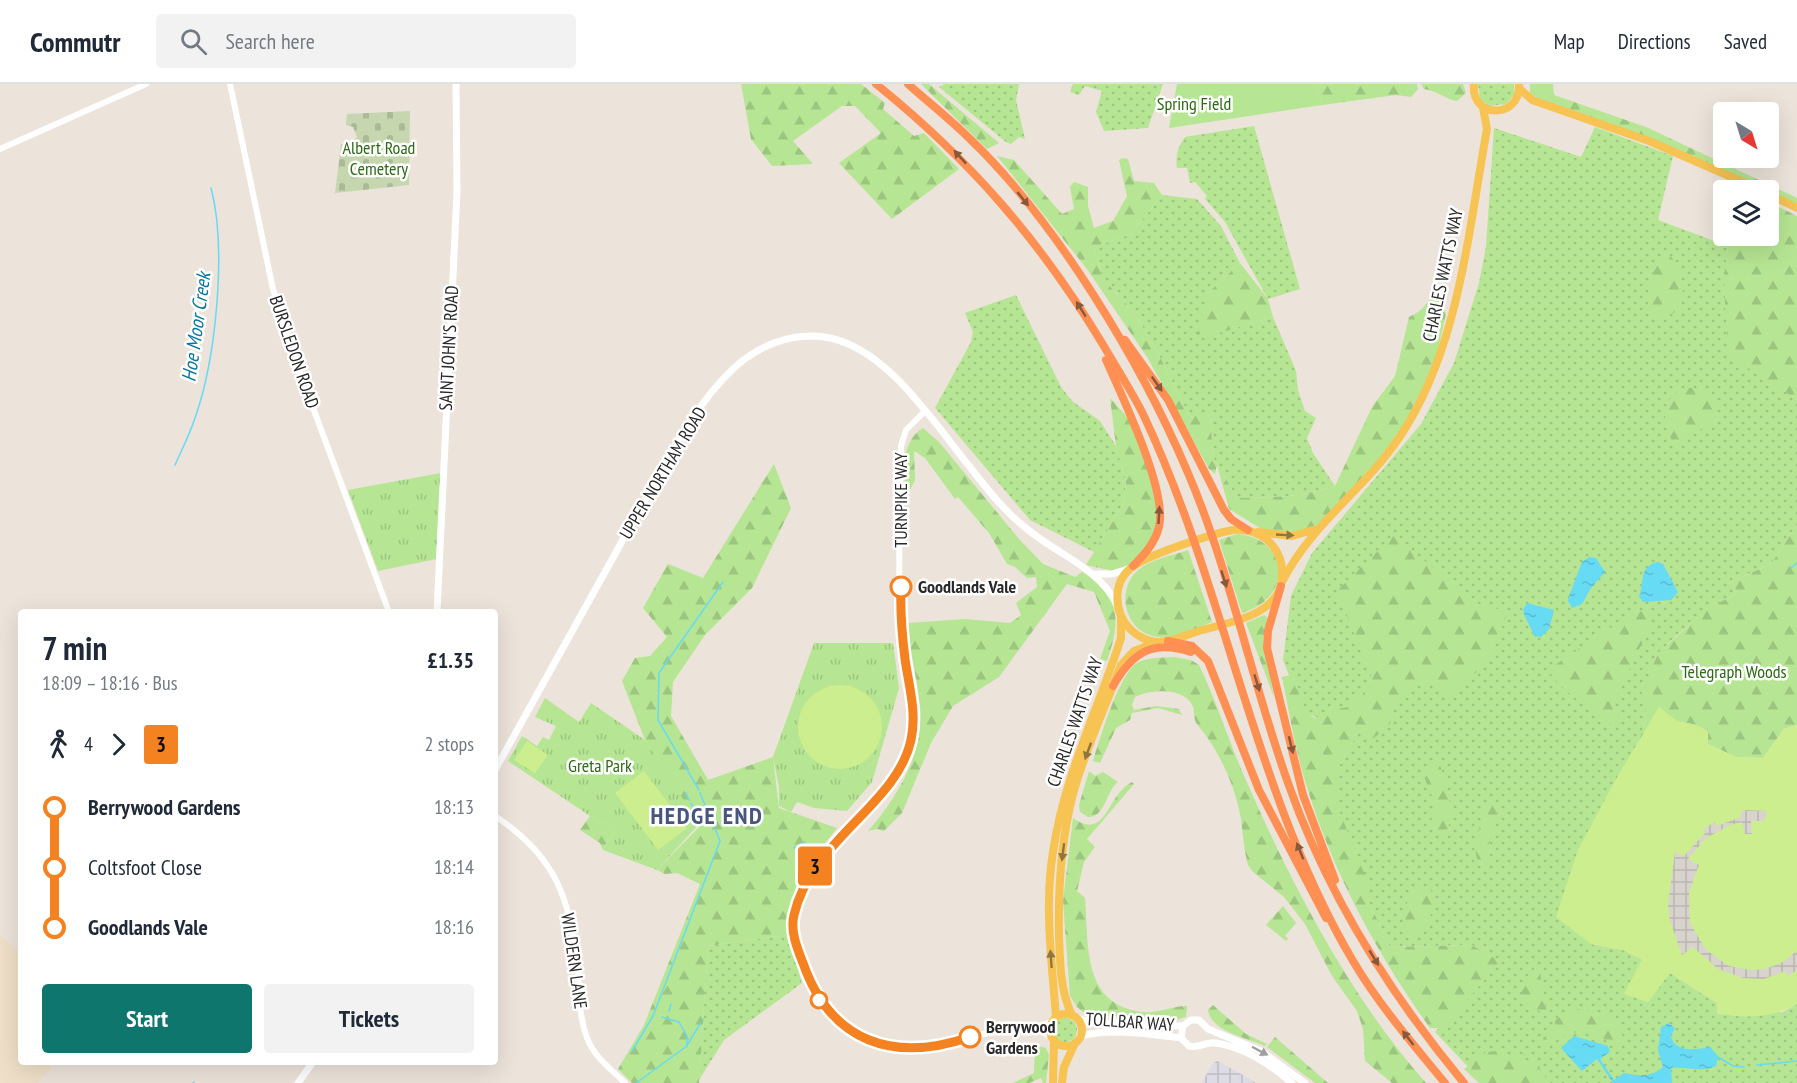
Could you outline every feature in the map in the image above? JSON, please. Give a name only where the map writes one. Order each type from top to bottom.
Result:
[{"type":"highway","points":[[876,84],[954,151],[1007,208],[1047,260],[1091,326],[1139,406],[1173,483],[1276,790],[1301,855],[1354,962]]},
{"type":"highway","points":[[908,84],[970,139],[1023,198],[1168,400],[1226,513],[1250,530]]},
{"type":"highway","points":[[1098,304],[1153,398],[1190,476],[1288,783],[1313,848],[1353,924],[1397,996],[1464,1083]]},
{"type":"highway","points":[[1091,326],[1157,487],[1161,511],[1159,527],[1149,548],[1132,567]]},
{"type":"highway","points":[[1281,584],[1268,631],[1268,655],[1304,795],[1326,858],[1353,924]]},
{"type":"highway","points":[[1168,641],[1198,650],[1208,661],[1258,790],[1315,902],[1388,1012],[1445,1083]]},
{"type":"highway","points":[[1113,686],[1129,660],[1141,652],[1156,648],[1171,647],[1194,653],[1214,675]]},
{"type":"main road","name":"SAINT JOHN'S ROAD","points":[[437,609],[457,192],[456,84]]},
{"type":"main road","points":[[1519,85],[1532,100],[1649,141],[1738,180]]},
{"type":"main road","points":[[1511,106],[1517,98],[1519,85]]},
{"type":"main road","name":"CHARLES WATTS WAY","points":[[1074,1017],[1064,998],[1059,956],[1058,890],[1066,828],[1076,786],[1113,686],[1127,656],[1156,642],[1168,641],[1213,627],[1265,608],[1281,584],[1296,554],[1316,529],[1359,487],[1399,438],[1430,385],[1449,330],[1487,129],[1483,108],[1472,86]]},
{"type":"main road","points":[[1487,129],[1503,111],[1511,106],[1532,100]]},
{"type":"main road","points":[[1483,108],[1503,111]]},
{"type":"main road","points":[[1779,199],[1797,208]]},
{"type":"main road","name":"UPPER NORTHAM ROAD","points":[[498,765],[662,469],[698,411],[734,368],[757,350],[784,339],[823,337],[845,343],[872,356],[924,412],[998,502],[1022,525],[1055,550],[1096,574],[1113,595],[1118,607]]},
{"type":"main road","points":[[1096,574],[1112,574],[1218,535],[1250,530],[1292,536],[1316,529]]},
{"type":"main road","points":[[1250,530],[1266,539],[1276,551],[1281,562],[1281,584]]},
{"type":"main road","points":[[1132,567],[1120,584],[1118,607],[1121,617],[1134,633],[1156,642]]},
{"type":"main road","name":"CHARLES WATTS WAY","points":[[1054,1019],[1050,908],[1052,853],[1075,759],[1120,638],[1121,617]]},
{"type":"main road","points":[[1053,1083],[1053,1039],[1050,1029],[1054,1019],[1064,1014],[1074,1017],[1081,1027],[1064,1066],[1062,1083]]},
{"type":"main road","name":"TOLLBAR WAY","points":[[1074,1017],[1092,1023],[1183,1026],[1195,1019],[1203,1022],[1208,1029],[1261,1051],[1305,1083]]},
{"type":"main road","name":"TOLLBAR WAY","points":[[1183,1026],[1181,1038],[1185,1044],[1192,1047],[1204,1043],[1217,1043],[1240,1050],[1273,1068],[1292,1083]]},
{"type":"main road","points":[[1204,1043],[1208,1029]]},
{"type":"main road","name":"TOLLBAR WAY","points":[[1077,1040],[1095,1032],[1132,1032],[1181,1038]]},
{"type":"main road","points":[[1053,1039],[1064,1045],[1077,1040]]},
{"type":"main road","points":[[298,1083],[311,1065]]},
{"type":"street","points":[[0,149],[146,84]]},
{"type":"street","name":"BURSLEDON ROAD","points":[[230,84],[273,289],[293,354],[388,609]]},
{"type":"street","name":"TURNPIKE WAY","points":[[924,412],[906,430],[901,446],[900,620],[914,707],[911,741],[898,772],[808,876],[793,918],[794,940],[818,999],[844,1027],[871,1041],[917,1050],[945,1046],[978,1035],[1036,1029],[1054,1019]]},
{"type":"street","name":"WILDERN LANE","points":[[498,818],[534,846],[562,893],[575,936],[581,1015],[587,1039],[597,1056],[625,1083]]},
{"type":"street","points":[[1036,1029],[1053,1039]]},
{"type":"shaded area","points":[[1767,811],[1764,821],[1751,821],[1752,834],[1745,834],[1742,822],[1730,825],[1706,838],[1688,859],[1699,865],[1689,892],[1690,923],[1706,950],[1729,966],[1751,970],[1765,969],[1783,962],[1797,951],[1797,970],[1788,976],[1785,971],[1764,979],[1743,978],[1718,969],[1693,947],[1682,955],[1670,921],[1668,905],[1675,852],[1684,856],[1705,833],[1703,829],[1715,822],[1717,826],[1741,817],[1740,812]]},
{"type":"shaded area","points":[[0,935],[18,950],[18,1065],[53,1065],[38,1083],[0,1083]]},
{"type":"shaded area","points":[[1217,1061],[1256,1083],[1202,1083],[1212,1064]]},
{"type":"green space","points":[[741,84],[861,84],[885,103],[883,109],[914,136],[924,133],[959,169],[892,219],[839,163],[881,133],[855,106],[842,106],[793,141],[813,164],[772,166],[751,139]]},
{"type":"green space","points":[[921,84],[929,84],[999,143],[987,149]]},
{"type":"green space","points":[[945,84],[1019,84],[1016,100],[1025,139],[1019,137],[1011,144],[1006,142],[939,87]]},
{"type":"green space","points":[[1073,84],[1163,84],[1148,128],[1104,131],[1096,112],[1102,91],[1085,86],[1079,95],[1070,92]]},
{"type":"green space","name":"Spring Field","points":[[1177,84],[1316,84],[1322,105],[1169,128]]},
{"type":"green space","points":[[1316,84],[1417,84],[1418,89],[1411,97],[1396,95],[1322,105]]},
{"type":"green space","points":[[1421,84],[1463,84],[1466,93],[1457,101],[1424,89]]},
{"type":"green space","points":[[1478,84],[1514,84],[1514,95],[1506,104],[1489,106],[1480,99]]},
{"type":"green space","points":[[1530,84],[1553,84],[1554,95],[1646,127],[1713,159],[1713,167],[1650,139],[1530,94]]},
{"type":"green space","name":"Albert Road Cemetery","points":[[410,111],[409,185],[335,193],[341,144],[348,145],[357,137],[353,127],[346,125],[347,114]]},
{"type":"green space","points":[[1254,126],[1300,289],[1268,299],[1225,222],[1205,199],[1207,196],[1195,182],[1190,183],[1187,168],[1177,168],[1176,164],[1178,152],[1185,137]]},
{"type":"green space","points":[[1595,127],[1673,156],[1658,220],[1713,240],[1713,246],[1728,246],[1725,289],[1778,387],[1797,400],[1797,525],[1771,564],[1732,581],[1737,593],[1716,605],[1687,627],[1668,643],[1657,657],[1649,682],[1647,714],[1591,944],[1623,950],[1670,973],[1717,1003],[1718,1014],[1783,1012],[1797,1004],[1797,1083],[1545,1083],[1472,1071],[1435,1032],[1499,962],[1472,945],[1390,947],[1323,805],[1339,793],[1339,766],[1360,729],[1304,714],[1283,660],[1291,596],[1312,553],[1421,424],[1454,363],[1479,283],[1486,247],[1494,128],[1581,157]]},
{"type":"green space","points":[[997,156],[1014,160],[1062,214],[1074,209],[1070,187],[1074,182],[1088,187],[1088,206],[1094,228],[1113,221],[1127,196],[1119,160],[1128,159],[1134,181],[1154,183],[1162,195],[1131,234],[1094,247],[1103,279],[1134,312],[1158,353],[1190,417],[1210,412],[1213,457],[1237,498],[1286,496],[1310,493],[1335,486],[1372,407],[1395,376],[1409,317],[1438,293],[1446,314],[1430,385],[1399,438],[1316,529],[1292,536],[1260,528],[1229,509],[1217,465],[1215,474],[1209,469],[1147,357],[1087,269]]},
{"type":"green space","points":[[1715,168],[1733,168],[1759,180],[1741,180]]},
{"type":"green space","points":[[1779,190],[1797,198],[1797,205],[1779,197]]},
{"type":"green space","points":[[1162,195],[1197,199],[1221,226],[1240,263],[1207,294],[1207,336],[1273,317],[1296,371],[1298,390],[1305,411],[1316,418],[1307,438],[1313,453],[1335,486],[1310,493],[1286,496],[1237,498],[1213,457],[1210,413],[1190,417],[1158,353],[1134,312],[1103,279],[1094,247],[1131,234]]},
{"type":"green space","points":[[1779,207],[1797,216],[1797,400],[1728,355],[1725,295],[1728,246],[1779,246]]},
{"type":"green space","points":[[1667,252],[1682,280],[1683,295],[1679,310],[1660,320],[1652,318],[1648,294],[1651,276],[1658,260],[1662,253]]},
{"type":"green space","points":[[1240,263],[1268,299],[1273,317],[1196,340],[1207,294]]},
{"type":"green space","points":[[1016,295],[1061,387],[1072,401],[1100,421],[1116,446],[1126,481],[1123,505],[1094,552],[1030,520],[935,408],[971,342],[973,332],[965,313]]},
{"type":"green space","points":[[1686,387],[1710,392],[1716,412],[1709,424],[1678,444],[1673,442],[1666,426],[1666,410],[1672,397]]},
{"type":"green space","points":[[1110,398],[1131,421],[1157,487],[1159,527],[1133,566],[1113,571],[1086,565],[1123,505],[1126,481],[1116,446]]},
{"type":"green space","points":[[923,428],[939,442],[1019,539],[1043,564],[1075,577],[1082,572],[1104,590],[1111,600],[1116,622],[1107,661],[1100,659],[1110,631],[1094,592],[1067,584],[999,677],[953,706],[931,743],[902,813],[884,831],[877,829],[868,831],[899,789],[918,740],[920,706],[907,623],[965,619],[1010,623],[1021,615],[1016,603],[1037,587],[1036,577],[1027,578],[1015,567],[1007,564],[989,533],[958,497],[955,499],[925,458],[914,451],[915,480],[909,492],[904,476],[905,457],[911,440]]},
{"type":"green space","points":[[774,464],[791,508],[752,588],[705,635],[673,682],[671,716],[708,780],[773,757],[779,808],[837,828],[806,867],[796,887],[788,935],[708,946],[699,1083],[632,1083],[618,1069],[644,1025],[700,884],[677,873],[665,874],[657,870],[699,827],[645,740],[622,681],[635,658],[650,656],[667,637],[643,608],[668,564],[703,578]]},
{"type":"green space","points":[[441,473],[436,559],[378,571],[348,490]]},
{"type":"green space","name":"Telegraph Woods","points":[[1797,525],[1797,725],[1784,729],[1763,758],[1736,757],[1708,744],[1708,732],[1689,723],[1673,724],[1639,741],[1646,713],[1644,702],[1640,698],[1658,653],[1706,610],[1737,593],[1732,581],[1771,564]]},
{"type":"green space","points":[[1237,534],[1254,538],[1267,546],[1275,557],[1278,569],[1277,582],[1270,595],[1259,605],[1242,613],[1219,540]]},
{"type":"green space","points":[[1393,536],[1483,607],[1508,610],[1489,662],[1446,697],[1428,682],[1410,690],[1394,710],[1389,727],[1372,739],[1360,730],[1339,766],[1339,810],[1368,883],[1369,902],[1390,947],[1472,945],[1500,962],[1443,1028],[1430,1028],[1411,1000],[1374,941],[1343,880],[1306,784],[1295,744],[1282,677],[1295,674],[1304,713],[1315,718],[1330,710],[1349,707],[1374,683],[1337,591]]},
{"type":"green space","points":[[1188,550],[1212,622],[1173,636],[1159,637],[1148,634],[1139,629],[1127,612],[1126,590],[1130,580],[1142,567],[1161,558]]},
{"type":"green space","points":[[1637,610],[1648,613],[1652,622],[1614,702],[1613,711],[1620,719],[1619,727],[1614,726],[1567,691],[1552,676],[1549,669]]},
{"type":"green space","points":[[1264,615],[1268,618],[1263,640],[1274,697],[1246,623]]},
{"type":"green space","points":[[814,643],[893,643],[899,688],[872,782],[847,811],[814,808],[797,802],[791,812],[779,806],[779,787],[773,757]]},
{"type":"green space","points":[[1174,657],[1191,660],[1199,665],[1260,812],[1300,894],[1346,974],[1371,1012],[1426,1083],[1392,1083],[1365,1061],[1363,1029],[1357,1011],[1332,976],[1305,924],[1284,897],[1252,871],[1248,865],[1241,819],[1230,781],[1219,757],[1196,722],[1189,700],[1167,691],[1149,692],[1135,697],[1132,705],[1134,710],[1156,706],[1179,709],[1182,715],[1158,708],[1132,713],[1130,720],[1116,728],[1100,763],[1093,761],[1117,693],[1130,669],[1145,660]]},
{"type":"green space","points":[[840,685],[856,688],[870,697],[879,711],[882,727],[879,743],[870,757],[856,766],[840,769],[824,766],[810,757],[801,743],[798,727],[801,711],[810,697],[824,688]]},
{"type":"green space","name":"Greta Park","points":[[545,698],[579,722],[591,703],[645,740],[699,824],[657,870],[603,850],[615,830],[508,761],[522,736],[537,746],[543,737],[549,740],[556,726],[535,717]]},
{"type":"green space","points":[[1659,707],[1677,721],[1697,725],[1708,732],[1708,744],[1736,757],[1763,758],[1784,729],[1797,725],[1797,1004],[1788,1009],[1758,1016],[1717,1013],[1717,1003],[1670,973],[1648,1002],[1624,994],[1642,959],[1623,950],[1591,944],[1556,917],[1578,850],[1616,779]]},
{"type":"green space","points":[[527,741],[548,755],[535,773],[514,760]]},
{"type":"green space","points":[[1432,763],[1439,763],[1449,799],[1450,819],[1444,835],[1431,825],[1434,801],[1421,769]]},
{"type":"green space","points":[[644,771],[687,828],[658,850],[615,793]]},
{"type":"green space","points":[[1089,771],[1095,776],[1103,772],[1118,782],[1102,809],[1094,816],[1088,817],[1080,812],[1079,805]]},
{"type":"green space","points":[[1132,782],[1134,784],[1087,839],[1095,847],[1084,862],[1077,891],[1085,898],[1089,952],[1098,985],[1108,997],[1122,1007],[1142,1012],[1187,1006],[1186,1017],[1175,1020],[1087,1015],[1077,1007],[1070,996],[1063,901],[1073,818],[1084,824],[1100,821],[1123,788]]},
{"type":"green space","points":[[1487,802],[1493,802],[1498,813],[1487,849],[1492,859],[1488,866],[1478,862],[1474,846]]},
{"type":"green space","points":[[590,816],[615,830],[603,850],[600,843],[580,830]]},
{"type":"green space","points":[[1428,886],[1432,893],[1434,908],[1423,927],[1412,938],[1407,935],[1405,911],[1407,904],[1414,892]]},
{"type":"green space","points":[[1283,906],[1296,923],[1285,936],[1288,938],[1286,941],[1266,925]]},
{"type":"green space","points":[[788,935],[802,983],[724,1040],[699,1080],[708,946]]},
{"type":"green space","points":[[1535,968],[1540,973],[1547,1013],[1530,1006],[1522,995],[1524,982]]},
{"type":"green space","points":[[1213,1005],[1246,1034],[1267,1044],[1265,1046],[1231,1033],[1216,1024],[1208,1010]]},
{"type":"green space","points":[[1579,1009],[1610,1018],[1620,1028],[1623,1044],[1616,1047],[1592,1034],[1575,1032],[1559,1038],[1552,1045],[1544,1044],[1543,1038],[1557,1027],[1554,1021],[1567,1012]]},
{"type":"green space","points":[[1065,1018],[1074,1021],[1077,1030],[1074,1039],[1065,1042],[1056,1039],[1053,1030],[1056,1021]]},
{"type":"green space","points":[[1275,1037],[1328,1083],[1315,1083],[1267,1047]]},
{"type":"green space","points":[[1035,1045],[1046,1048],[1049,1055],[1046,1083],[1043,1083],[1041,1078],[1029,1083],[1013,1083],[1034,1073]]},
{"type":"green space","points":[[1497,1051],[1515,1057],[1525,1054],[1523,1062],[1539,1063],[1540,1071],[1551,1083],[1479,1083],[1464,1069],[1486,1052]]},
{"type":"water","points":[[1589,557],[1596,558],[1605,572],[1591,588],[1582,604],[1572,608],[1568,601],[1569,596],[1582,562]]},
{"type":"water","points":[[1658,562],[1663,564],[1678,592],[1671,600],[1643,602],[1639,596],[1643,576],[1647,567]]},
{"type":"water","points":[[1527,603],[1554,610],[1549,629],[1541,637],[1534,636],[1525,616],[1523,610]]},
{"type":"water","points":[[1669,1023],[1675,1028],[1671,1036],[1677,1045],[1687,1049],[1710,1047],[1718,1056],[1716,1066],[1706,1069],[1671,1068],[1672,1083],[1613,1083],[1597,1059],[1582,1071],[1561,1048],[1574,1036],[1608,1046],[1610,1052],[1600,1059],[1614,1080],[1624,1073],[1650,1074],[1663,1067],[1658,1051],[1661,1027]]},
{"type":"waterway","name":"Hoe Moor Creek","points":[[175,465],[191,430],[202,394],[214,335],[219,272],[216,213],[211,188]]},
{"type":"waterway","points":[[1791,568],[1797,563]]},
{"type":"waterway","points":[[699,790],[658,720],[659,673],[723,582]]},
{"type":"waterway","points":[[686,793],[689,800]]},
{"type":"waterway","points":[[632,1051],[653,1016],[720,841],[700,793]]},
{"type":"waterway","points":[[691,803],[694,809]]},
{"type":"waterway","points":[[794,848],[805,842]]},
{"type":"waterway","points":[[669,1011],[671,1004]]},
{"type":"waterway","points":[[636,1083],[687,1046],[687,1036],[679,1022],[662,1017]]},
{"type":"waterway","points":[[688,1044],[700,1024]]},
{"type":"waterway","points":[[1718,1057],[1733,1066],[1744,1067]]},
{"type":"waterway","points":[[1757,1065],[1797,1061]]},
{"type":"bus line","name":"3","points":[[901,587],[900,620],[914,707],[911,741],[898,772],[827,851],[802,886],[793,918],[794,940],[818,999],[844,1027],[871,1041],[917,1050],[945,1046],[970,1037]]},
{"type":"place","name":"Goodlands Vale","points":[[901,587]]},
{"type":"place","name":"Berrywood Gardens","points":[[970,1037]]},
{"type":"district","name":"HEDGE END","points":[[707,816]]}]
